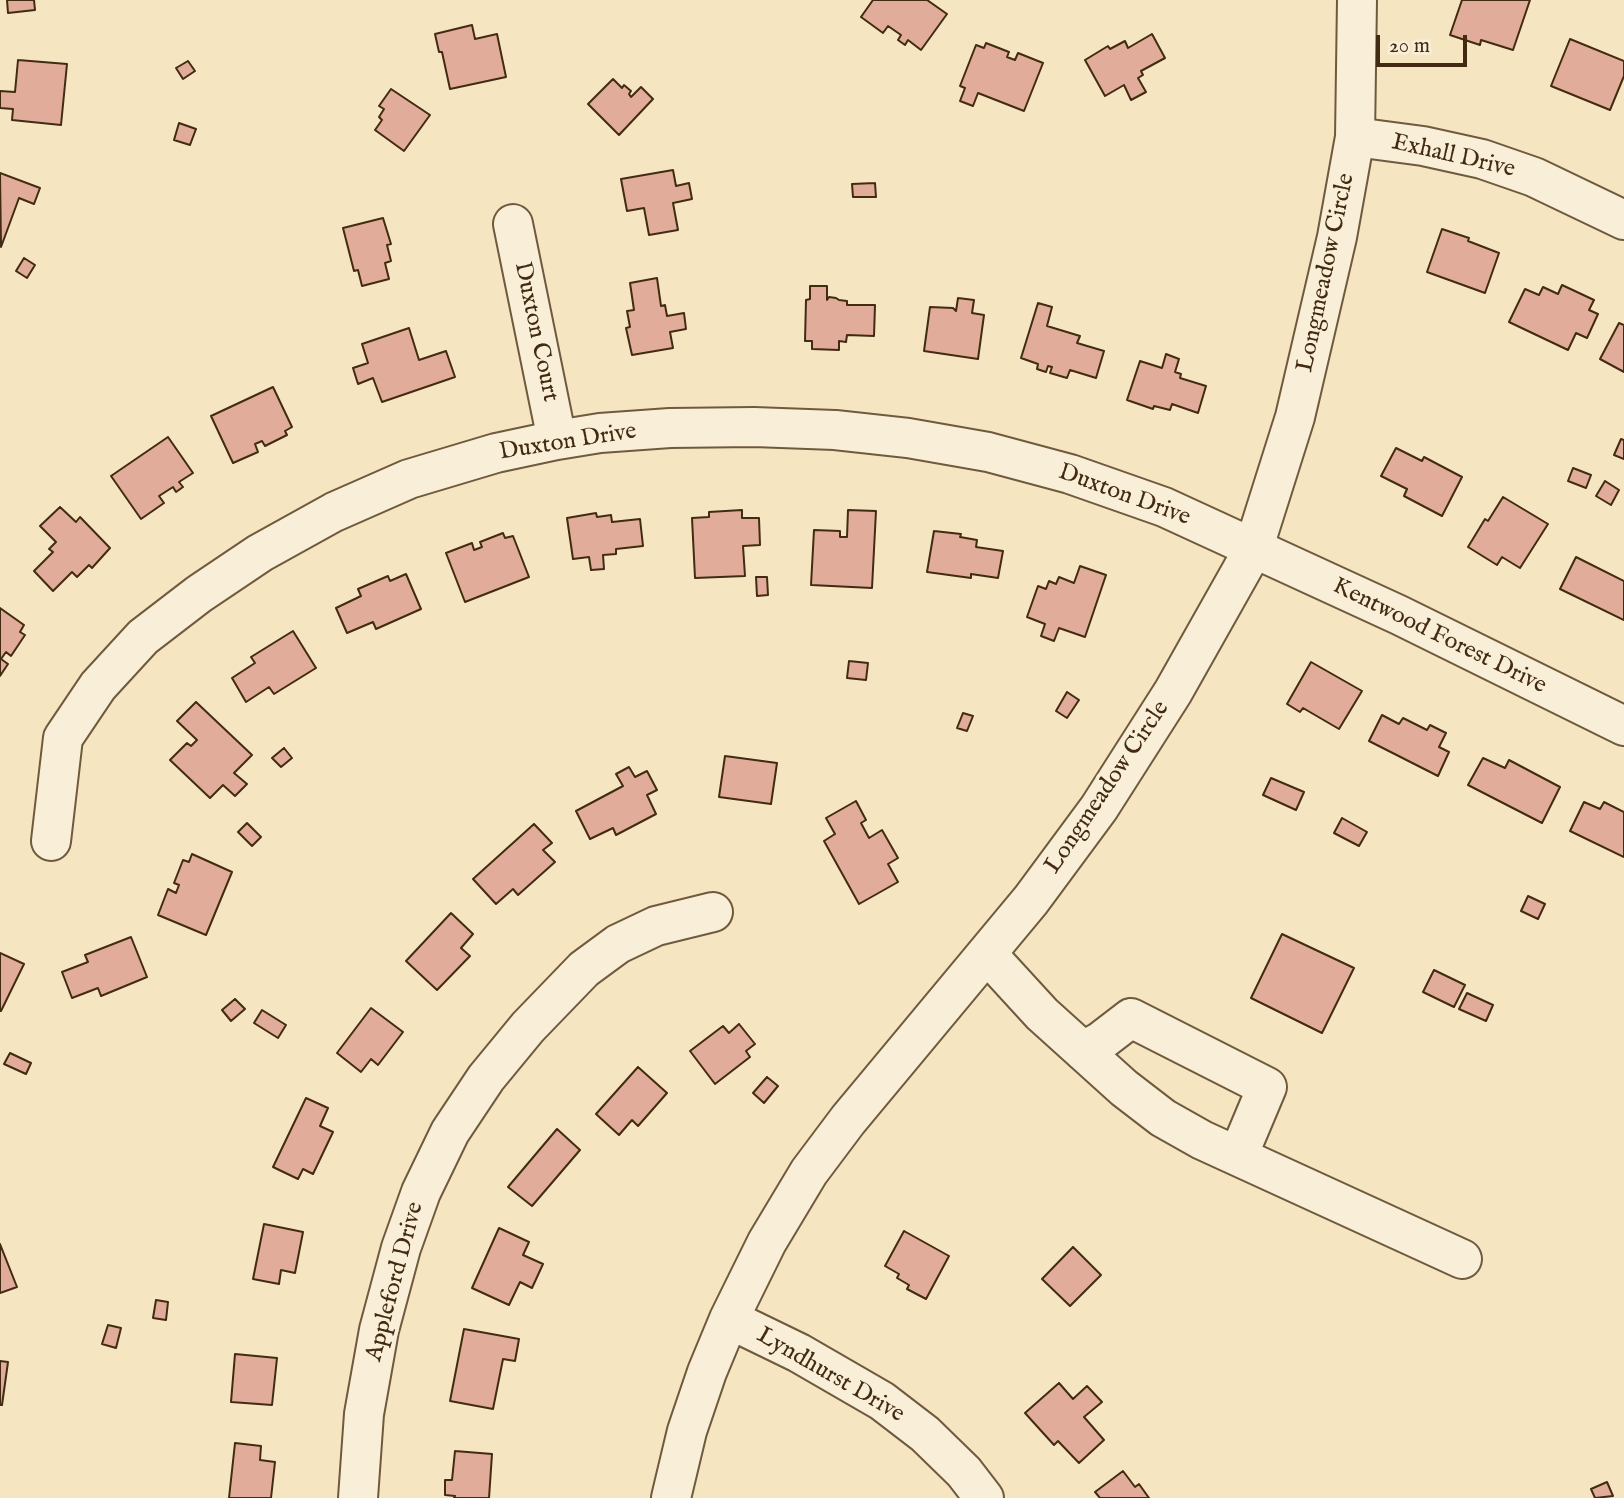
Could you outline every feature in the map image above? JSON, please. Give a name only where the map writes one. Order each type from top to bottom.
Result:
[{"type":"street","name":"Longmeadow Circle","points":[[671,1498],[687,1431],[729,1319],[767,1242],[809,1172],[848,1120],[1031,900],[1099,808],[1172,692],[1253,550],[1295,417],[1337,237],[1355,137],[1357,0]]},
{"type":"street","name":"Exhall Drive","points":[[1355,137],[1423,146],[1482,159],[1534,177],[1624,220]]},
{"type":"street","name":"Duxton Court","points":[[513,224],[557,440]]},
{"type":"street","name":"Duxton Drive","points":[[51,841],[63,738],[98,686],[143,636],[260,553],[334,512],[410,479],[496,453],[600,433],[670,428],[835,430],[908,438],[988,452],[1070,474],[1164,507],[1253,550]]},
{"type":"street","name":"Kentwood Forest Drive","points":[[1253,550],[1399,615],[1624,726]]},
{"type":"street","name":"Appleford Drive","points":[[358,1498],[365,1415],[382,1319],[401,1248],[421,1192],[450,1132],[486,1078],[528,1027],[584,969],[618,944],[656,926],[713,912]]},
{"type":"street","points":[[987,954],[1042,1014],[1124,1088],[1163,1118],[1238,1156],[1462,1259]]},
{"type":"street","points":[[1083,1051],[1131,1018],[1267,1087],[1238,1156]]},
{"type":"street","name":"Lyndhurst Drive","points":[[729,1319],[799,1353],[882,1401],[925,1434],[964,1472],[984,1498]]},
{"type":"building","points":[[7,0],[34,0],[35,10],[8,13]]},
{"type":"building","points":[[873,0],[927,0],[947,14],[921,50],[908,40],[905,45],[898,40],[901,35],[888,26],[883,33],[861,17]]},
{"type":"building","points":[[1462,0],[1530,0],[1513,50],[1481,40],[1480,45],[1450,35]]},
{"type":"building","points":[[472,25],[475,39],[497,34],[506,77],[450,89],[435,34]]},
{"type":"building","points":[[1152,34],[1165,58],[1141,71],[1143,75],[1138,78],[1146,92],[1131,100],[1124,85],[1105,96],[1085,60],[1108,46],[1110,49],[1125,41],[1128,48]]},
{"type":"building","points":[[1570,39],[1624,61],[1624,76],[1610,110],[1551,86]]},
{"type":"building","points":[[986,43],[1009,52],[1007,57],[1015,60],[1018,53],[1043,63],[1024,111],[978,93],[973,106],[960,101],[965,88],[960,86],[976,45],[984,48]]},
{"type":"building","points":[[18,60],[67,64],[61,125],[12,120],[13,109],[0,108],[0,91],[15,92]]},
{"type":"building","points":[[188,61],[195,71],[183,79],[176,68]]},
{"type":"building","points":[[613,79],[622,88],[624,85],[631,91],[631,97],[641,87],[653,99],[619,135],[588,104]]},
{"type":"building","points":[[391,89],[430,115],[404,151],[375,130],[382,120],[379,117],[384,109],[379,106]]},
{"type":"building","points":[[179,123],[196,129],[190,145],[174,140]]},
{"type":"building","points":[[673,170],[676,186],[689,183],[692,199],[673,203],[678,230],[649,235],[644,208],[627,211],[621,179]]},
{"type":"building","points":[[0,173],[40,188],[34,204],[19,198],[1,247]]},
{"type":"building","points":[[875,183],[876,197],[853,197],[852,184]]},
{"type":"building","points":[[383,218],[391,244],[387,245],[391,261],[385,263],[389,279],[362,286],[358,270],[354,271],[343,228]]},
{"type":"building","points":[[1442,229],[1469,238],[1468,241],[1499,253],[1485,293],[1427,272]]},
{"type":"building","points":[[24,258],[35,265],[27,278],[16,271]]},
{"type":"building","points":[[657,278],[661,306],[665,305],[667,316],[684,313],[686,329],[670,332],[673,348],[632,355],[626,328],[630,327],[627,311],[634,310],[630,283]]},
{"type":"building","points":[[1562,285],[1594,300],[1589,310],[1598,314],[1587,338],[1576,333],[1568,350],[1509,322],[1525,289],[1539,295],[1543,287],[1558,294]]},
{"type":"building","points":[[810,286],[827,286],[827,300],[829,297],[847,301],[847,305],[875,305],[874,336],[847,335],[846,342],[839,341],[839,350],[812,349],[812,341],[805,341],[806,300],[810,299]]},
{"type":"building","points":[[958,298],[974,300],[972,313],[984,315],[978,359],[924,351],[930,307],[953,308],[956,311]]},
{"type":"building","points":[[1038,303],[1052,307],[1047,326],[1080,336],[1077,343],[1104,351],[1096,378],[1070,370],[1067,378],[1050,373],[1052,367],[1048,366],[1046,372],[1037,369],[1038,364],[1021,358]]},
{"type":"building","points":[[1619,323],[1624,325],[1624,372],[1600,359]]},
{"type":"building","points":[[409,328],[419,360],[446,351],[455,377],[382,402],[373,378],[358,384],[353,368],[368,363],[362,344]]},
{"type":"building","points":[[1166,354],[1179,359],[1175,372],[1181,374],[1180,378],[1206,386],[1198,413],[1172,404],[1170,410],[1154,406],[1153,409],[1127,400],[1140,361],[1162,368]]},
{"type":"building","points":[[273,387],[292,427],[285,431],[287,435],[265,446],[262,441],[255,444],[258,452],[233,463],[211,416]]},
{"type":"building","points":[[168,437],[193,473],[179,482],[183,487],[176,492],[173,487],[159,496],[164,503],[141,519],[111,476]]},
{"type":"building","points":[[1621,439],[1624,440],[1624,459],[1614,455]]},
{"type":"building","points":[[1396,448],[1422,461],[1424,457],[1462,477],[1442,516],[1404,496],[1407,489],[1381,476]]},
{"type":"building","points":[[1573,468],[1591,475],[1586,488],[1568,481]]},
{"type":"building","points":[[1605,481],[1619,490],[1611,505],[1596,496]]},
{"type":"building","points":[[1503,497],[1548,524],[1520,568],[1502,557],[1497,565],[1468,547],[1485,519],[1488,521]]},
{"type":"building","points":[[60,507],[76,522],[80,517],[110,548],[92,568],[89,565],[77,577],[72,572],[53,591],[34,571],[53,552],[49,549],[56,542],[40,526]]},
{"type":"building","points":[[742,510],[742,518],[759,518],[760,545],[743,546],[745,576],[695,578],[692,518],[709,517],[709,512]]},
{"type":"building","points":[[848,510],[876,511],[872,588],[811,585],[814,530],[840,531],[840,537],[847,537]]},
{"type":"building","points":[[596,513],[597,517],[611,515],[612,522],[640,519],[643,546],[616,549],[616,554],[603,555],[604,569],[591,570],[589,557],[573,559],[567,518]]},
{"type":"building","points":[[934,531],[961,534],[960,537],[977,540],[976,547],[1003,551],[998,578],[971,574],[971,578],[927,572]]},
{"type":"building","points":[[503,533],[505,538],[513,536],[529,577],[465,602],[446,553],[472,543],[474,550],[482,547],[480,542]]},
{"type":"building","points":[[1576,557],[1624,581],[1624,620],[1560,589]]},
{"type":"building","points":[[1080,566],[1106,575],[1085,637],[1059,628],[1054,641],[1041,636],[1045,624],[1027,617],[1038,586],[1046,589],[1049,581],[1056,584],[1059,577],[1074,583]]},
{"type":"building","points":[[406,574],[421,609],[376,629],[373,622],[347,633],[336,608],[361,596],[358,589],[388,576],[390,581]]},
{"type":"building","points":[[756,577],[767,577],[768,595],[757,596]]},
{"type":"building","points":[[0,608],[24,625],[20,632],[25,635],[11,656],[6,652],[1,659],[8,664],[0,676]]},
{"type":"building","points":[[293,631],[316,668],[274,694],[269,687],[246,702],[232,678],[255,663],[251,657]]},
{"type":"building","points":[[849,661],[868,663],[866,680],[847,678]]},
{"type":"building","points":[[1311,662],[1362,691],[1339,729],[1303,708],[1300,712],[1287,704]]},
{"type":"building","points":[[1067,692],[1079,700],[1067,718],[1056,711]]},
{"type":"building","points":[[196,702],[252,755],[234,773],[247,784],[235,796],[223,785],[210,798],[170,760],[187,743],[191,746],[197,740],[177,721]]},
{"type":"building","points":[[963,713],[973,716],[967,731],[957,728]]},
{"type":"building","points":[[1382,715],[1399,724],[1403,718],[1427,730],[1430,725],[1446,733],[1439,747],[1449,752],[1438,776],[1369,741]]},
{"type":"building","points":[[284,748],[292,758],[281,767],[272,758]]},
{"type":"building","points":[[725,756],[777,763],[771,804],[719,797]]},
{"type":"building","points":[[1483,758],[1505,768],[1509,760],[1560,787],[1542,823],[1468,785]]},
{"type":"building","points":[[629,767],[635,777],[647,771],[657,790],[647,795],[656,814],[616,835],[613,828],[590,839],[576,811],[623,786],[616,774]]},
{"type":"building","points":[[1271,778],[1304,792],[1296,810],[1263,795]]},
{"type":"building","points":[[856,801],[866,820],[861,823],[869,838],[882,830],[898,858],[888,864],[898,882],[859,904],[824,841],[835,834],[826,818]]},
{"type":"building","points":[[1584,802],[1600,809],[1604,802],[1624,812],[1624,857],[1570,831]]},
{"type":"building","points":[[1342,818],[1367,832],[1359,846],[1334,833]]},
{"type":"building","points":[[247,823],[261,837],[252,846],[238,832]]},
{"type":"building","points":[[534,824],[552,843],[543,850],[555,862],[518,895],[513,889],[496,904],[473,879]]},
{"type":"building","points":[[192,854],[232,872],[206,935],[158,915],[168,889],[176,893],[179,885],[174,883],[183,860],[189,862]]},
{"type":"building","points":[[1528,896],[1545,904],[1538,919],[1521,911]]},
{"type":"building","points":[[451,913],[473,934],[461,948],[470,956],[437,990],[406,961]]},
{"type":"building","points":[[1282,934],[1354,968],[1322,1033],[1251,998]]},
{"type":"building","points":[[131,937],[147,977],[101,996],[98,988],[72,998],[62,972],[88,962],[85,955]]},
{"type":"building","points":[[0,953],[24,964],[1,1011],[0,1011]]},
{"type":"building","points":[[1434,970],[1465,985],[1454,1007],[1423,992]]},
{"type":"building","points":[[1467,993],[1493,1005],[1486,1021],[1459,1009]]},
{"type":"building","points":[[235,999],[245,1009],[231,1021],[222,1010]]},
{"type":"building","points":[[371,1008],[403,1032],[378,1065],[371,1059],[361,1072],[337,1053]]},
{"type":"building","points":[[262,1010],[286,1025],[278,1038],[254,1023]]},
{"type":"building","points":[[739,1024],[755,1044],[746,1051],[750,1057],[715,1084],[690,1051],[723,1026],[729,1033]]},
{"type":"building","points":[[10,1053],[31,1063],[26,1074],[4,1064]]},
{"type":"building","points":[[638,1067],[667,1093],[638,1126],[632,1120],[619,1135],[596,1114]]},
{"type":"building","points":[[767,1077],[778,1086],[764,1103],[753,1093]]},
{"type":"building","points":[[306,1098],[328,1108],[320,1126],[333,1132],[313,1174],[303,1169],[298,1179],[273,1167]]},
{"type":"building","points":[[557,1129],[580,1150],[532,1206],[508,1187]]},
{"type":"building","points":[[264,1224],[303,1232],[295,1273],[281,1270],[279,1284],[253,1279]]},
{"type":"building","points":[[499,1228],[529,1242],[523,1255],[543,1264],[532,1288],[520,1282],[509,1305],[472,1288]]},
{"type":"building","points":[[904,1231],[949,1256],[926,1299],[907,1289],[909,1285],[897,1278],[899,1274],[885,1266]]},
{"type":"building","points":[[0,1244],[17,1287],[0,1293]]},
{"type":"building","points":[[1073,1247],[1101,1275],[1070,1306],[1042,1279]]},
{"type":"building","points":[[156,1300],[168,1302],[166,1320],[153,1318]]},
{"type":"building","points":[[108,1325],[121,1328],[116,1348],[102,1344]]},
{"type":"building","points":[[464,1329],[519,1339],[515,1361],[503,1359],[493,1409],[450,1401]]},
{"type":"building","points":[[235,1354],[277,1358],[272,1405],[231,1402]]},
{"type":"building","points":[[0,1361],[8,1362],[2,1405],[0,1405]]},
{"type":"building","points":[[1059,1383],[1073,1399],[1087,1386],[1102,1402],[1084,1417],[1104,1440],[1079,1463],[1058,1441],[1054,1445],[1025,1413]]},
{"type":"building","points":[[235,1443],[261,1446],[260,1460],[275,1462],[271,1498],[229,1498]]},
{"type":"building","points":[[455,1451],[492,1454],[489,1498],[454,1498],[455,1496],[445,1495],[445,1480],[452,1480]]},
{"type":"building","points":[[1123,1471],[1135,1487],[1139,1484],[1149,1498],[1100,1498],[1095,1492]]},
{"type":"building","points":[[1607,1482],[1613,1496],[1595,1498],[1591,1489]]}]
